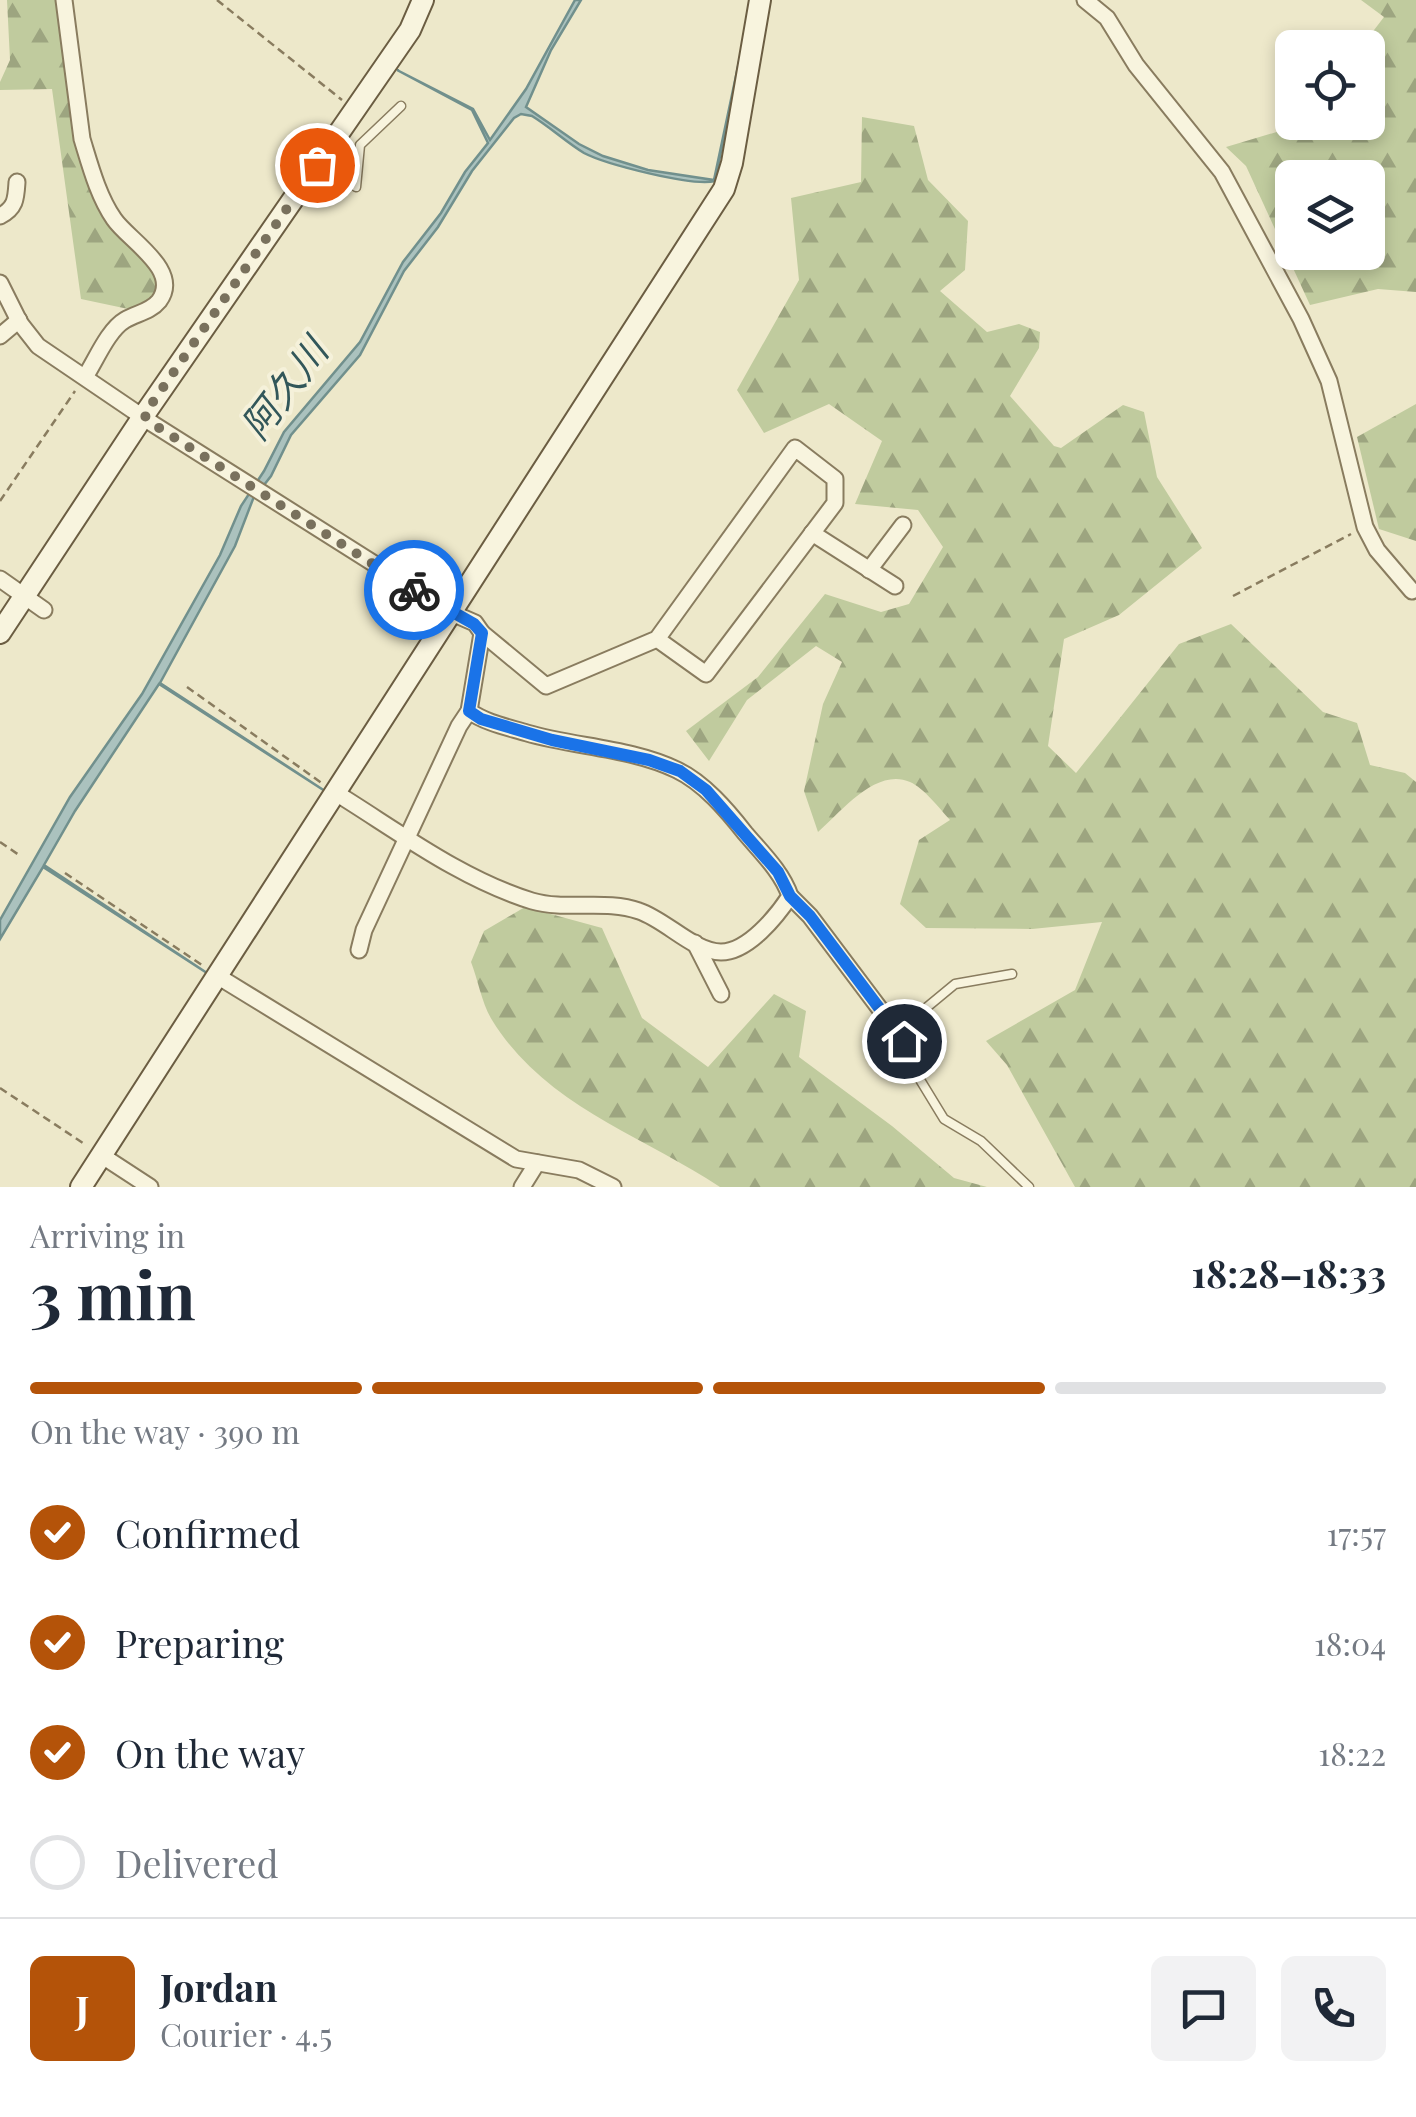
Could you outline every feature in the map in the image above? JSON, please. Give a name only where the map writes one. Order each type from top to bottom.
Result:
[{"type":"street","points":[[64,0],[88,161],[114,219],[156,263],[164,291],[146,311],[123,321],[85,376]]},
{"type":"street","points":[[0,633],[144,415],[410,30],[424,0]]},
{"type":"street","points":[[82,1187],[724,190],[760,0]]},
{"type":"street","points":[[1085,0],[1107,18],[1136,65],[1222,172],[1329,381],[1365,526],[1377,550],[1412,591]]},
{"type":"street","points":[[0,216],[15,203],[17,182]]},
{"type":"street","points":[[0,283],[38,346],[153,424],[452,614],[474,624],[546,686],[657,639],[795,448],[835,479],[835,503],[706,674],[657,639]]},
{"type":"street","points":[[0,336],[19,320]]},
{"type":"street","points":[[870,570],[904,525]]},
{"type":"street","points":[[812,533],[895,586]]},
{"type":"street","points":[[0,580],[44,610]]},
{"type":"street","points":[[359,950],[364,930],[458,726],[469,711],[482,633]]},
{"type":"street","points":[[469,711],[481,719],[552,740],[649,760],[680,771],[706,790],[778,872],[790,896],[810,916],[904,1041]]},
{"type":"street","points":[[336,793],[481,882],[536,902],[638,910],[702,949],[720,952],[744,946],[790,896]]},
{"type":"street","points":[[695,943],[721,994]]},
{"type":"street","points":[[218,977],[484,1142],[516,1159],[579,1170],[613,1187]]},
{"type":"street","points":[[101,1155],[150,1187]]},
{"type":"street","points":[[522,1187],[537,1163]]},
{"type":"lane","points":[[356,187],[360,144],[401,106]]},
{"type":"lane","points":[[338,134],[360,144]]},
{"type":"lane","points":[[1012,974],[954,984],[909,1022],[904,1041],[908,1060],[944,1119],[981,1142],[1028,1187]]},
{"type":"path","points":[[217,0],[355,110]]},
{"type":"path","points":[[0,501],[85,376]]},
{"type":"path","points":[[1232,596],[1365,526]]},
{"type":"path","points":[[187,688],[336,793]]},
{"type":"path","points":[[0,842],[18,855]]},
{"type":"path","points":[[65,873],[218,977]]},
{"type":"path","points":[[0,1088],[101,1155]]},
{"type":"green space","points":[[7,0],[62,0],[95,194],[111,228],[154,269],[159,286],[154,298],[133,310],[81,299],[52,89],[0,90],[10,60]]},
{"type":"green space","points":[[1361,0],[1416,0],[1416,292],[1378,289],[1310,305],[1294,270],[1385,270],[1385,160],[1275,160],[1275,229],[1246,166],[1226,147],[1275,132],[1275,140],[1385,140],[1385,30],[1374,30],[1384,17]]},
{"type":"green space","points":[[862,117],[914,126],[928,180],[968,221],[965,270],[940,291],[987,332],[1019,324],[1040,332],[1039,348],[1010,396],[1054,446],[1061,448],[1123,405],[1144,412],[1157,477],[1202,548],[1119,615],[1064,639],[1048,746],[1076,773],[1179,644],[1231,624],[1323,712],[1357,723],[1370,765],[1405,773],[1416,782],[1416,1187],[1075,1187],[1007,1065],[986,1041],[1075,990],[1102,922],[1032,929],[926,928],[900,904],[919,840],[950,820],[910,782],[897,779],[872,786],[818,832],[804,791],[823,704],[842,662],[816,646],[747,700],[709,761],[686,731],[758,677],[825,594],[881,612],[909,604],[943,547],[918,510],[855,504],[882,441],[829,404],[764,433],[737,390],[799,280],[791,198],[861,182]]},
{"type":"green space","points":[[1416,404],[1416,541],[1379,529],[1357,437]]},
{"type":"green space","points":[[525,907],[602,928],[642,1018],[708,1067],[774,994],[806,1011],[799,1057],[954,1178],[987,1187],[720,1187],[596,1116],[538,1075],[492,1020],[483,999],[471,962],[484,931]]},
{"type":"water","points":[[575,0],[581,0],[551,50],[526,107],[603,156],[648,170],[714,180],[740,57],[715,181],[669,178],[610,163],[584,153],[532,116],[521,114],[514,118],[472,171],[438,227],[404,271],[360,355],[291,435],[271,476],[253,499],[235,546],[160,683],[328,793],[159,684],[44,865],[210,975],[43,867],[0,939],[0,920],[70,797],[142,694],[284,432],[360,342],[403,262],[488,143],[472,110],[397,70],[473,109],[490,140],[526,89]]},
{"type":"way so far","points":[[317,165],[144,415],[414,590]]},
{"type":"route","points":[[414,590],[474,624],[482,633],[469,711],[481,719],[552,740],[649,760],[680,771],[706,790],[778,872],[790,896],[810,916],[904,1041]]},
{"type":"water label","name":"阿久川","points":[[285,389]]}]
